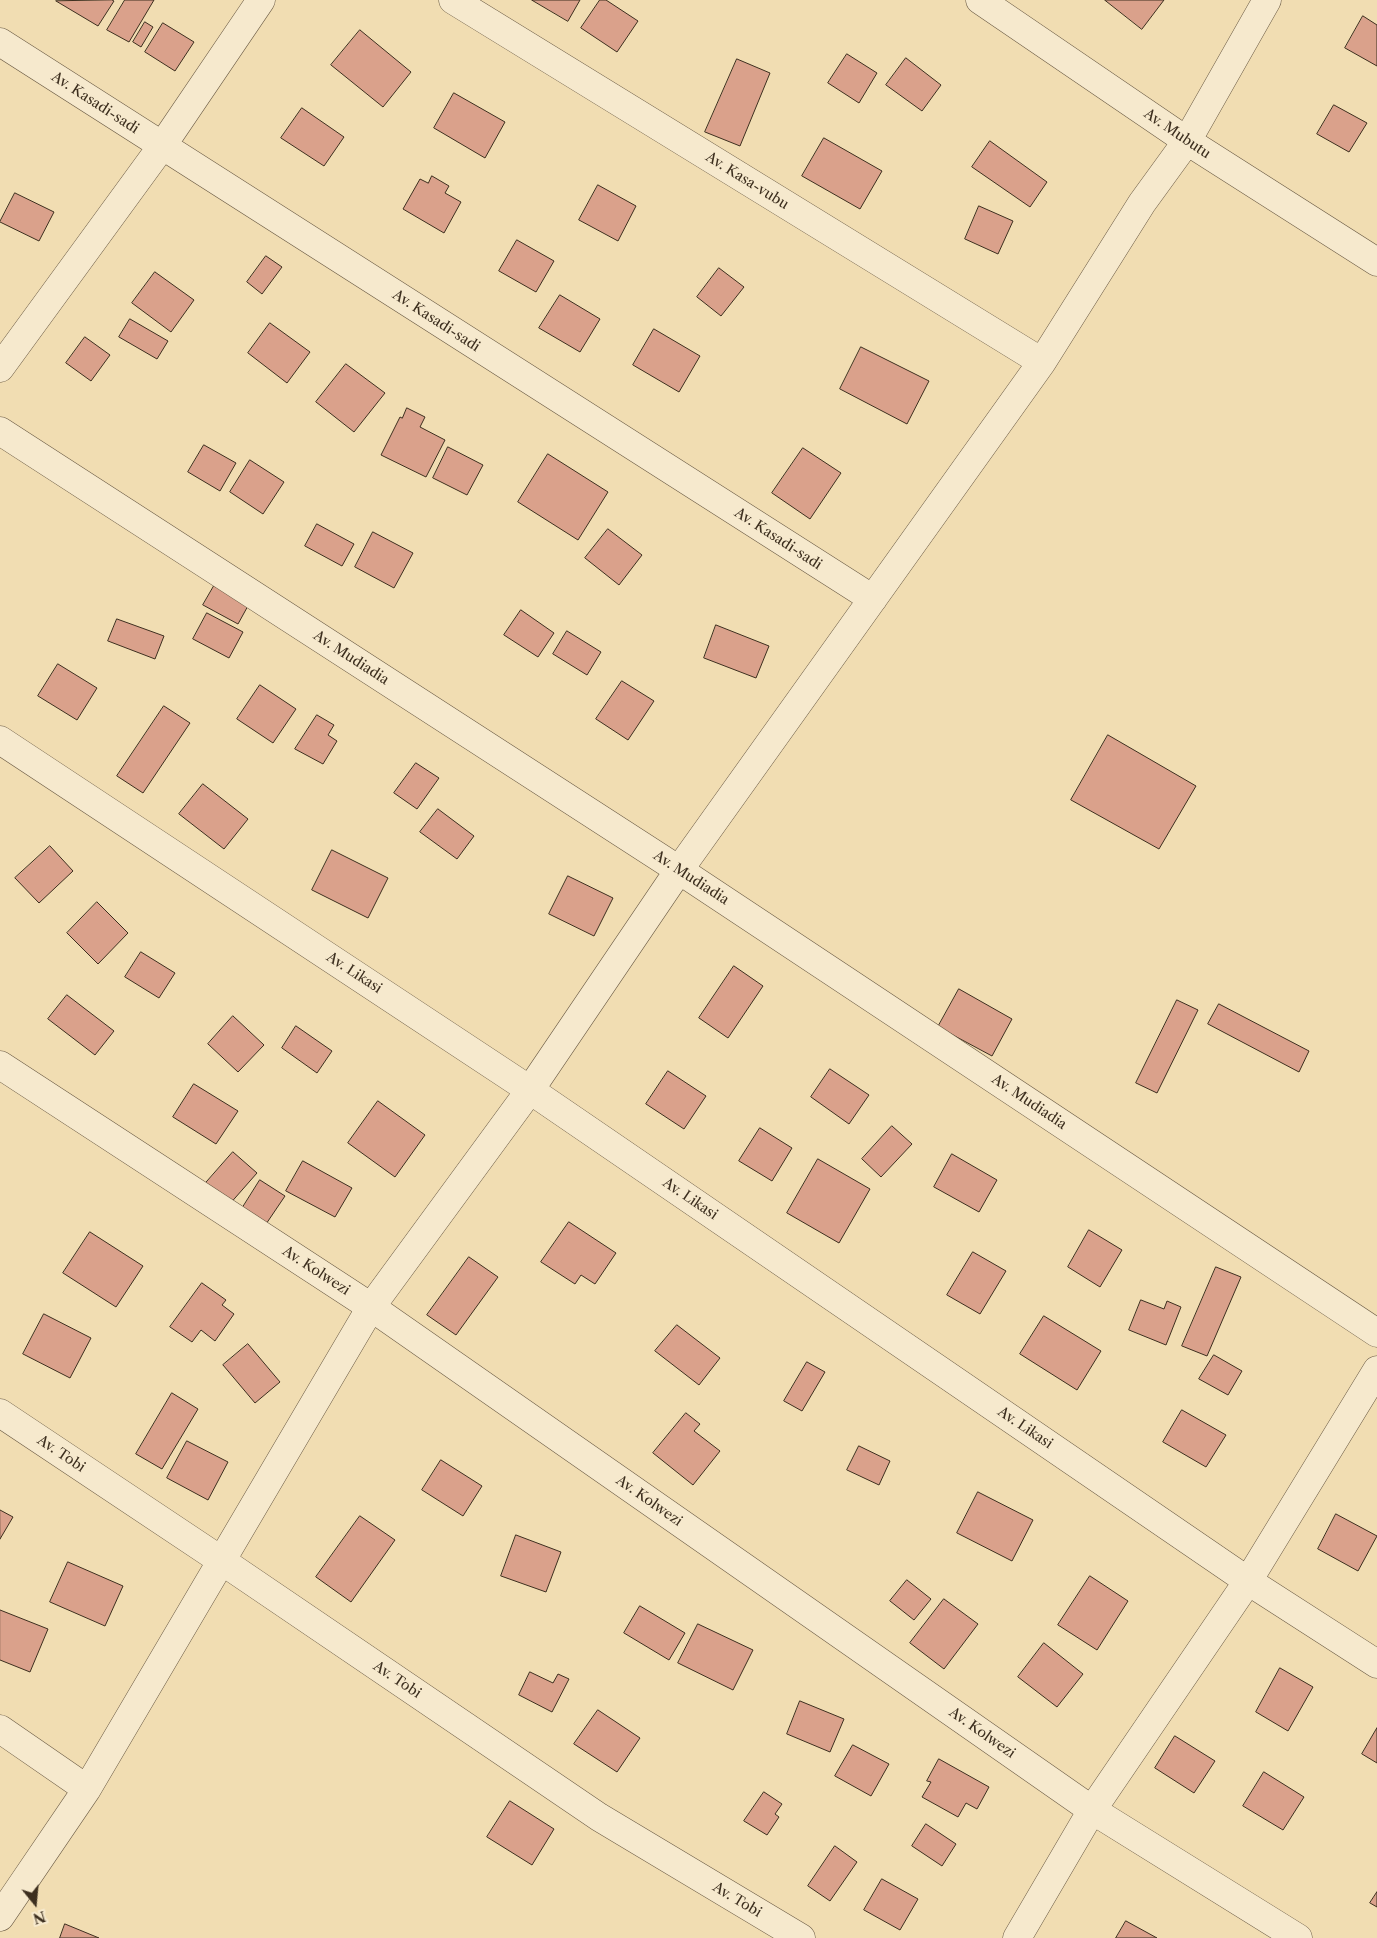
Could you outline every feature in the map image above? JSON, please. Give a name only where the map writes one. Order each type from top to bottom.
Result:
[{"type":"street","points":[[0,368],[162,146],[261,0]]},
{"type":"street","name":"Av. Kasa-vubu","points":[[453,0],[1042,362]]},
{"type":"street","name":"Av. Mubutu","points":[[980,0],[1187,141],[1377,262]]},
{"type":"street","points":[[0,1917],[87,1789],[370,1306],[530,1090],[679,870],[1042,362],[1142,203],[1187,141],[1267,0]]},
{"type":"street","name":"Av. Kasadi-sadi","points":[[0,42],[873,599]]},
{"type":"street","name":"Av. Mudiadia","points":[[0,431],[679,870],[1377,1333]]},
{"type":"street","name":"Av. Likasi","points":[[0,740],[530,1090],[1248,1580],[1377,1664]]},
{"type":"street","name":"Av. Kolwezi","points":[[0,1065],[370,1306],[1092,1810],[1298,1938]]},
{"type":"street","points":[[1017,1938],[1092,1810],[1248,1580],[1377,1370]]},
{"type":"street","name":"Av. Tobi","points":[[0,1414],[222,1561],[599,1817],[800,1938]]},
{"type":"street","points":[[0,1729],[87,1789]]},
{"type":"building","points":[[125,0],[154,0],[129,42],[107,30]]},
{"type":"building","points":[[532,0],[580,0],[568,21]]},
{"type":"building","points":[[600,0],[606,0],[638,21],[617,52],[581,28]]},
{"type":"building","points":[[1105,0],[1164,0],[1142,29]]},
{"type":"building","points":[[56,1],[114,1],[98,26]]},
{"type":"building","points":[[1363,16],[1377,25],[1377,66],[1345,48]]},
{"type":"building","points":[[145,22],[153,27],[141,47],[133,42]]},
{"type":"building","points":[[163,23],[194,42],[175,71],[145,52]]},
{"type":"building","points":[[360,30],[411,72],[383,107],[331,65]]},
{"type":"building","points":[[847,54],[877,73],[859,103],[828,83]]},
{"type":"building","points":[[906,58],[941,85],[922,111],[886,85]]},
{"type":"building","points":[[737,59],[770,73],[740,146],[705,132]]},
{"type":"building","points":[[454,93],[505,122],[485,158],[434,128]]},
{"type":"building","points":[[1334,105],[1367,123],[1349,152],[1317,134]]},
{"type":"building","points":[[302,108],[344,137],[324,166],[281,138]]},
{"type":"building","points":[[824,138],[882,171],[860,209],[802,176]]},
{"type":"building","points":[[990,141],[1047,182],[1030,207],[972,167]]},
{"type":"building","points":[[432,176],[449,186],[445,193],[461,202],[444,233],[403,209],[420,179],[428,183]]},
{"type":"building","points":[[598,185],[636,206],[618,241],[579,220]]},
{"type":"building","points":[[15,193],[54,212],[39,241],[0,222]]},
{"type":"building","points":[[979,206],[1013,221],[998,254],[965,239]]},
{"type":"building","points":[[517,240],[554,261],[536,292],[499,271]]},
{"type":"building","points":[[266,256],[282,267],[262,294],[247,282]]},
{"type":"building","points":[[719,268],[744,287],[721,316],[697,297]]},
{"type":"building","points":[[155,272],[194,300],[171,332],[132,303]]},
{"type":"building","points":[[560,295],[600,319],[580,352],[539,328]]},
{"type":"building","points":[[130,319],[168,341],[157,359],[119,337]]},
{"type":"building","points":[[270,323],[310,352],[287,383],[248,353]]},
{"type":"building","points":[[654,329],[700,356],[679,392],[633,365]]},
{"type":"building","points":[[85,337],[110,355],[91,381],[66,363]]},
{"type":"building","points":[[861,347],[929,381],[907,424],[840,389]]},
{"type":"building","points":[[346,364],[385,393],[354,432],[316,402]]},
{"type":"building","points":[[407,408],[425,417],[420,427],[445,440],[426,477],[381,455],[400,417],[402,418]]},
{"type":"building","points":[[204,445],[236,463],[220,491],[188,472]]},
{"type":"building","points":[[448,447],[483,465],[467,495],[433,478]]},
{"type":"building","points":[[803,448],[841,473],[810,519],[772,493]]},
{"type":"building","points":[[548,454],[608,492],[578,540],[518,502]]},
{"type":"building","points":[[250,460],[284,482],[263,514],[230,492]]},
{"type":"building","points":[[317,524],[354,544],[342,566],[305,546]]},
{"type":"building","points":[[608,529],[642,555],[619,585],[585,558]]},
{"type":"building","points":[[373,532],[413,553],[394,588],[355,567]]},
{"type":"building","points":[[214,586],[249,604],[238,624],[203,605]]},
{"type":"building","points":[[521,610],[554,633],[538,657],[504,635]]},
{"type":"building","points":[[207,613],[243,632],[229,658],[193,639]]},
{"type":"building","points":[[117,619],[164,636],[155,659],[108,641]]},
{"type":"building","points":[[716,625],[769,646],[756,678],[704,658]]},
{"type":"building","points":[[567,631],[601,652],[587,675],[553,654]]},
{"type":"building","points":[[58,664],[97,688],[77,720],[38,696]]},
{"type":"building","points":[[622,681],[654,701],[628,740],[596,719]]},
{"type":"building","points":[[260,685],[296,709],[273,743],[237,719]]},
{"type":"building","points":[[164,706],[190,723],[143,793],[117,776]]},
{"type":"building","points":[[317,715],[334,725],[328,735],[337,741],[323,764],[295,749]]},
{"type":"building","points":[[1108,735],[1196,786],[1159,849],[1071,800]]},
{"type":"building","points":[[416,763],[439,778],[417,809],[394,793]]},
{"type":"building","points":[[203,784],[248,819],[224,849],[179,814]]},
{"type":"building","points":[[438,809],[474,836],[457,859],[420,832]]},
{"type":"building","points":[[50,846],[73,871],[39,903],[15,878]]},
{"type":"building","points":[[332,850],[388,878],[368,918],[312,890]]},
{"type":"building","points":[[568,876],[613,898],[594,936],[549,914]]},
{"type":"building","points":[[97,902],[128,933],[98,964],[67,933]]},
{"type":"building","points":[[141,952],[175,973],[159,998],[125,977]]},
{"type":"building","points":[[734,966],[763,986],[728,1038],[699,1018]]},
{"type":"building","points":[[959,989],[1012,1019],[992,1056],[938,1027]]},
{"type":"building","points":[[67,995],[114,1031],[95,1055],[48,1019]]},
{"type":"building","points":[[1177,1000],[1198,1010],[1157,1093],[1136,1083]]},
{"type":"building","points":[[1219,1004],[1309,1051],[1299,1072],[1208,1024]]},
{"type":"building","points":[[233,1016],[264,1045],[238,1072],[208,1044]]},
{"type":"building","points":[[296,1026],[332,1051],[317,1073],[282,1048]]},
{"type":"building","points":[[830,1069],[869,1095],[849,1124],[811,1097]]},
{"type":"building","points":[[668,1071],[706,1096],[684,1129],[646,1104]]},
{"type":"building","points":[[194,1084],[238,1111],[216,1144],[173,1117]]},
{"type":"building","points":[[378,1101],[425,1135],[395,1177],[348,1143]]},
{"type":"building","points":[[892,1126],[912,1144],[881,1177],[862,1159]]},
{"type":"building","points":[[760,1128],[792,1148],[772,1181],[739,1161]]},
{"type":"building","points":[[233,1152],[257,1173],[228,1206],[204,1185]]},
{"type":"building","points":[[952,1154],[997,1180],[979,1212],[934,1187]]},
{"type":"building","points":[[818,1159],[870,1189],[839,1243],[787,1213]]},
{"type":"building","points":[[303,1161],[352,1188],[335,1217],[286,1191]]},
{"type":"building","points":[[260,1180],[285,1196],[262,1230],[238,1215]]},
{"type":"building","points":[[569,1222],[616,1253],[595,1284],[581,1275],[575,1284],[541,1262]]},
{"type":"building","points":[[1089,1230],[1122,1250],[1100,1287],[1068,1267]]},
{"type":"building","points":[[90,1232],[143,1266],[116,1307],[63,1273]]},
{"type":"building","points":[[973,1252],[1006,1271],[980,1314],[947,1295]]},
{"type":"building","points":[[469,1257],[498,1277],[456,1335],[427,1315]]},
{"type":"building","points":[[1216,1267],[1241,1277],[1207,1356],[1182,1346]]},
{"type":"building","points":[[202,1283],[226,1300],[222,1305],[234,1314],[215,1341],[201,1330],[192,1342],[170,1327]]},
{"type":"building","points":[[1141,1300],[1164,1309],[1167,1301],[1181,1307],[1166,1345],[1129,1330]]},
{"type":"building","points":[[44,1314],[91,1338],[70,1378],[23,1354]]},
{"type":"building","points":[[1044,1316],[1101,1351],[1077,1390],[1020,1354]]},
{"type":"building","points":[[677,1325],[720,1358],[699,1385],[655,1351]]},
{"type":"building","points":[[248,1344],[280,1382],[255,1403],[223,1365]]},
{"type":"building","points":[[1214,1355],[1242,1371],[1228,1395],[1199,1379]]},
{"type":"building","points":[[807,1362],[825,1372],[802,1411],[784,1401]]},
{"type":"building","points":[[172,1393],[198,1409],[162,1469],[136,1454]]},
{"type":"building","points":[[1182,1410],[1226,1435],[1206,1467],[1163,1442]]},
{"type":"building","points":[[686,1413],[700,1424],[694,1431],[720,1451],[693,1485],[653,1453]]},
{"type":"building","points":[[187,1441],[228,1462],[208,1500],[167,1478]]},
{"type":"building","points":[[859,1446],[890,1461],[879,1485],[847,1470]]},
{"type":"building","points":[[441,1460],[482,1486],[463,1516],[422,1490]]},
{"type":"building","points":[[978,1492],[1033,1520],[1012,1561],[957,1533]]},
{"type":"building","points":[[0,1510],[13,1517],[0,1539]]},
{"type":"building","points":[[1336,1514],[1377,1536],[1358,1571],[1318,1549]]},
{"type":"building","points":[[360,1516],[395,1540],[351,1602],[316,1577]]},
{"type":"building","points":[[516,1535],[561,1552],[546,1592],[501,1576]]},
{"type":"building","points":[[68,1562],[123,1586],[105,1626],[50,1602]]},
{"type":"building","points":[[1090,1576],[1128,1601],[1097,1650],[1058,1625]]},
{"type":"building","points":[[907,1580],[931,1599],[914,1620],[890,1601]]},
{"type":"building","points":[[944,1599],[978,1624],[944,1669],[910,1643]]},
{"type":"building","points":[[640,1606],[685,1633],[669,1660],[624,1633]]},
{"type":"building","points":[[0,1610],[48,1629],[30,1672],[0,1660]]},
{"type":"building","points":[[698,1624],[753,1650],[733,1690],[678,1663]]},
{"type":"building","points":[[1044,1643],[1083,1674],[1057,1707],[1018,1677]]},
{"type":"building","points":[[1280,1668],[1313,1687],[1288,1731],[1256,1712]]},
{"type":"building","points":[[530,1672],[553,1683],[558,1674],[569,1679],[552,1712],[519,1695]]},
{"type":"building","points":[[800,1701],[844,1719],[830,1752],[787,1734]]},
{"type":"building","points":[[598,1710],[640,1738],[617,1772],[574,1744]]},
{"type":"building","points":[[1377,1728],[1377,1763],[1362,1754]]},
{"type":"building","points":[[1175,1736],[1215,1761],[1194,1793],[1155,1768]]},
{"type":"building","points":[[853,1745],[889,1764],[871,1796],[835,1776]]},
{"type":"building","points":[[939,1759],[989,1787],[977,1809],[966,1803],[958,1817],[922,1797],[931,1782],[927,1781]]},
{"type":"building","points":[[1264,1772],[1304,1797],[1283,1830],[1243,1806]]},
{"type":"building","points":[[764,1792],[782,1804],[775,1814],[779,1817],[767,1835],[744,1821]]},
{"type":"building","points":[[510,1801],[554,1829],[532,1865],[487,1837]]},
{"type":"building","points":[[926,1824],[956,1844],[942,1866],[912,1846]]},
{"type":"building","points":[[835,1846],[857,1862],[830,1901],[808,1886]]},
{"type":"building","points":[[882,1879],[918,1899],[900,1930],[864,1910]]},
{"type":"building","points":[[1377,1892],[1377,1907],[1370,1903]]},
{"type":"building","points":[[1126,1921],[1157,1938],[1116,1938]]},
{"type":"building","points":[[65,1924],[99,1938],[60,1938]]}]
